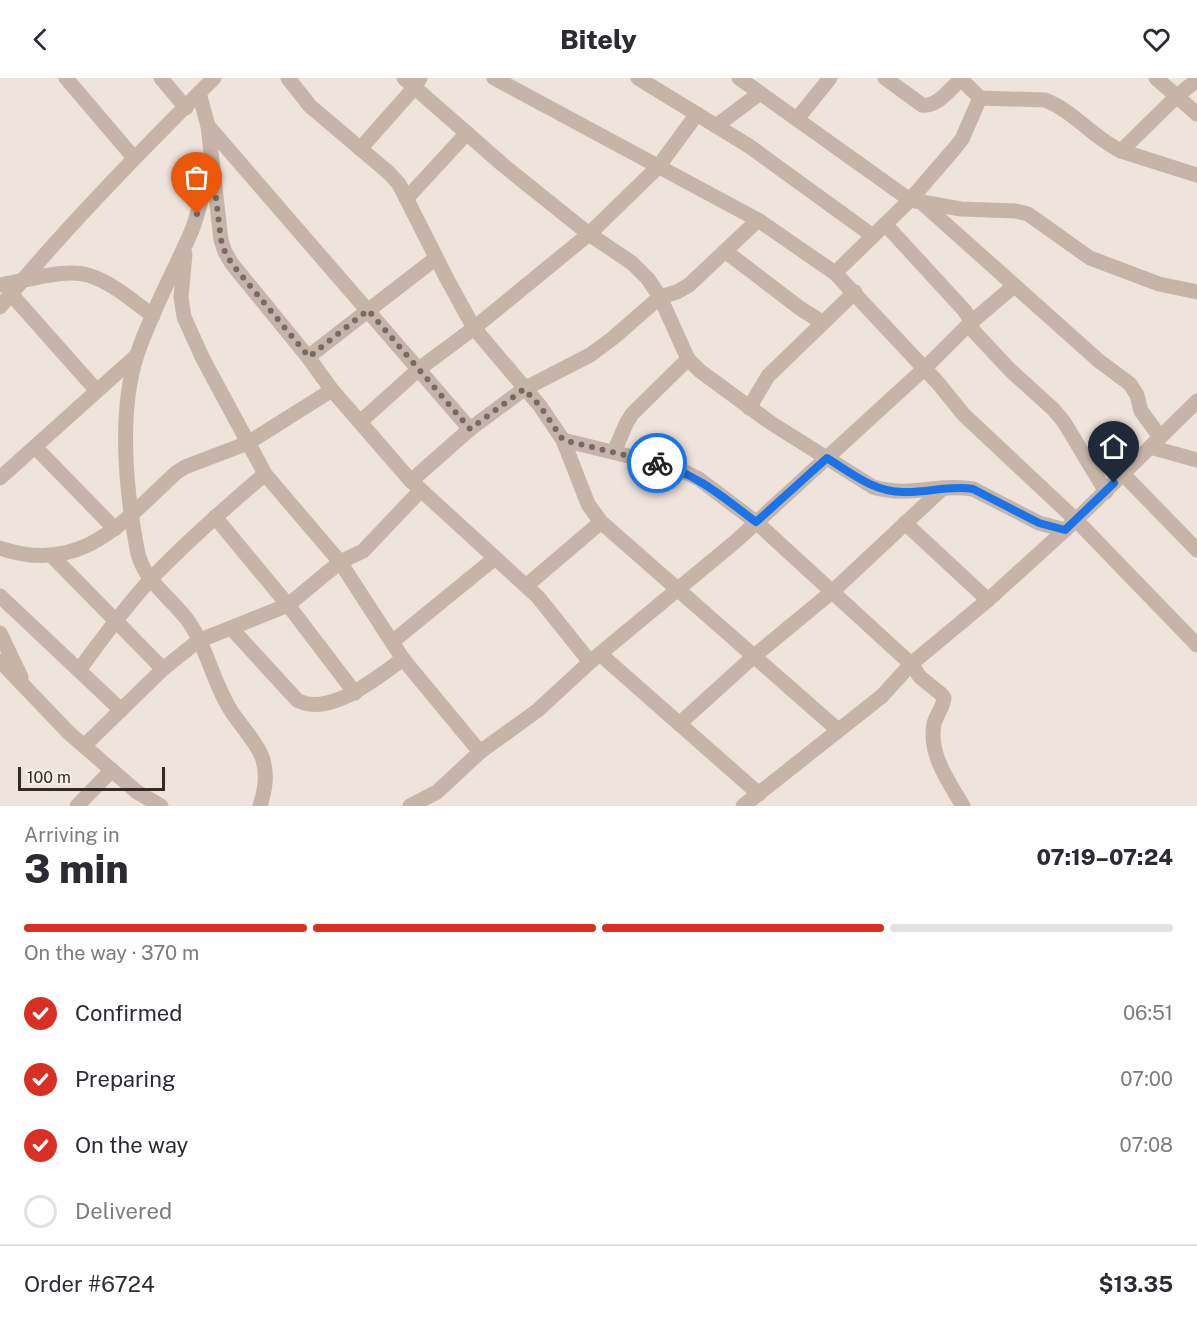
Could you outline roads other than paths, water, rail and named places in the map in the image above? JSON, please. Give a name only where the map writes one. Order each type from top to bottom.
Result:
[{"type":"street","points":[[66,78],[134,158]]},
{"type":"street","points":[[161,78],[186,108]]},
{"type":"street","points":[[21,282],[57,239],[214,78]]},
{"type":"street","points":[[288,78],[310,106],[399,184],[474,328],[540,406],[563,440],[588,504],[602,522],[838,730]]},
{"type":"street","points":[[494,78],[758,220],[835,273],[925,368],[964,415],[1071,525],[1197,645]]},
{"type":"street","points":[[638,78],[750,146],[873,236]]},
{"type":"street","points":[[739,78],[915,201],[1099,361],[1130,384],[1137,395],[1141,411],[1155,442],[1197,460]]},
{"type":"street","points":[[798,119],[830,78]]},
{"type":"street","points":[[885,78],[922,105],[936,103],[961,78],[980,98],[1045,100],[1067,111],[1109,145],[1121,151],[1197,175]]},
{"type":"street","points":[[1156,78],[1197,114]]},
{"type":"street","points":[[1121,151],[1177,96],[1197,80]]},
{"type":"street","points":[[360,149],[413,81],[466,133],[589,234],[632,263],[648,279],[660,297],[688,359],[700,371],[749,408],[873,487],[904,492],[961,487],[973,489],[1039,523],[1071,525]]},
{"type":"street","points":[[199,93],[208,126],[221,240],[225,252],[232,264],[309,357],[332,390],[416,486],[538,597],[595,658],[679,723],[759,794]]},
{"type":"street","points":[[716,126],[760,93]]},
{"type":"street","points":[[835,273],[885,224],[915,201],[962,139],[980,98]]},
{"type":"street","points":[[360,422],[419,369],[474,328],[589,234],[658,167],[697,114]]},
{"type":"street","points":[[208,126],[470,429]]},
{"type":"street","points":[[407,198],[466,133]]},
{"type":"street","points":[[212,164],[192,229],[136,356],[125,419],[132,513],[141,564],[150,579],[187,620],[227,705],[254,741],[262,758],[265,788],[260,806]]},
{"type":"street","points":[[915,201],[974,210],[1016,211],[1028,214],[1090,258],[1159,284],[1197,292]]},
{"type":"street","points":[[84,746],[163,669],[198,641],[288,605],[340,562],[363,551],[416,486],[470,429],[524,389],[590,355],[660,297],[677,292],[689,285],[758,220]]},
{"type":"street","points":[[885,224],[964,310],[970,324],[1010,370],[1064,422],[1106,492]]},
{"type":"street","points":[[186,242],[181,297],[184,317],[203,359],[265,474],[340,562],[403,658],[480,752]]},
{"type":"street","points":[[725,251],[801,309],[822,322]]},
{"type":"street","points":[[309,357],[436,258]]},
{"type":"street","points":[[0,307],[5,290],[21,282],[54,274],[89,275],[106,282],[153,316]]},
{"type":"street","points":[[410,806],[437,792],[480,752],[538,710],[595,658],[756,522],[1014,286]]},
{"type":"street","points":[[5,290],[97,391]]},
{"type":"street","points":[[749,408],[768,375],[855,292]]},
{"type":"street","points":[[0,478],[136,356]]},
{"type":"street","points":[[614,452],[632,414],[688,359]]},
{"type":"street","points":[[0,548],[25,555],[51,555],[71,553],[84,548],[115,529],[185,467],[248,443],[332,390]]},
{"type":"street","points":[[743,806],[891,688],[911,664],[988,600],[1071,525],[1197,401]]},
{"type":"street","points":[[563,440],[683,471],[699,479],[756,522],[833,591],[944,698],[944,704],[934,721],[936,756],[963,806]]},
{"type":"street","points":[[35,447],[115,529]]},
{"type":"street","points":[[79,670],[150,579],[215,516],[265,474]]},
{"type":"street","points":[[1123,474],[1197,550]]},
{"type":"street","points":[[679,723],[753,657],[833,591],[943,488]]},
{"type":"street","points":[[215,516],[288,605],[355,693]]},
{"type":"street","points":[[526,586],[602,522]]},
{"type":"street","points":[[905,523],[988,600]]},
{"type":"street","points":[[51,555],[163,669]]},
{"type":"street","points":[[392,642],[495,558]]},
{"type":"street","points":[[0,596],[121,710]]},
{"type":"street","points":[[231,628],[297,700],[305,705],[316,705],[355,693],[403,658]]},
{"type":"street","points":[[0,633],[25,685]]},
{"type":"street","points":[[0,661],[69,733],[136,792],[147,806]]},
{"type":"street","points":[[78,806],[112,770]]},
{"type":"street","points":[[136,792],[160,806]]}]
